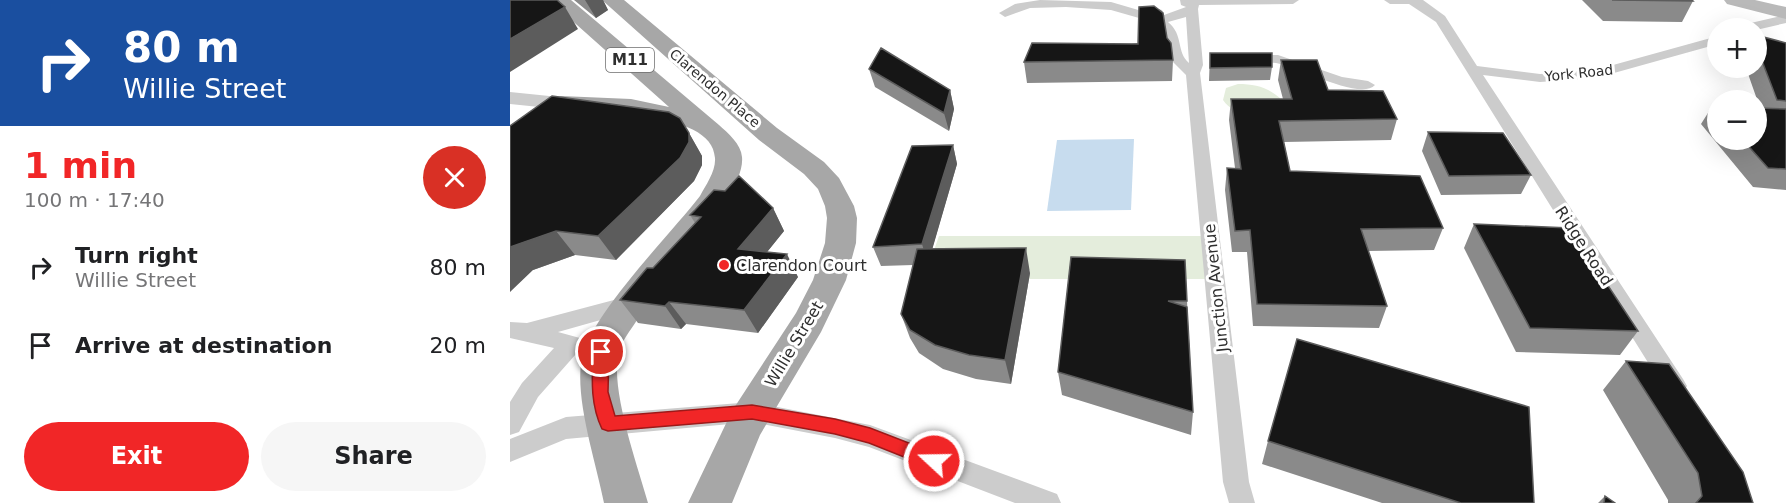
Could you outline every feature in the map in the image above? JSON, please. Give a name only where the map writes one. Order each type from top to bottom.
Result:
[{"type":"main road","name":"M11","points":[[559,0],[724,144],[729,156],[729,168],[717,194],[629,304],[585,348],[600,392],[626,503]]},
{"type":"main road","name":"Clarendon Place","points":[[612,0],[773,138],[820,174]]},
{"type":"main road","points":[[1728,0],[1751,13],[1752,18]]},
{"type":"main road","points":[[1733,0],[1786,13]]},
{"type":"main road","points":[[1764,0],[1786,5]]},
{"type":"main road","points":[[559,103],[631,106],[699,122]]},
{"type":"main road","name":"Willie Street","points":[[710,503],[729,455],[752,412],[808,324],[837,262],[842,231],[841,210],[835,195],[820,174]]},
{"type":"street","points":[[1045,0],[1004,4],[1003,10],[1005,12],[1025,5],[1115,6],[1158,16],[1190,3],[1293,0]]},
{"type":"street","points":[[1068,0],[1125,3],[1158,16],[1172,34],[1173,55],[1176,61],[1199,64]]},
{"type":"street","points":[[1390,0],[1415,1]]},
{"type":"street","name":"Ridge Road","points":[[1415,1],[1441,19],[1493,104],[1688,406]]},
{"type":"street","name":"Junction Avenue","points":[[1190,3],[1199,64],[1200,118],[1235,470],[1242,503]]},
{"type":"street","points":[[1767,23],[1786,19]]},
{"type":"street","points":[[1767,31],[1786,29]]},
{"type":"street","name":"York Road","points":[[1474,70],[1540,78],[1596,74],[1707,43]]},
{"type":"street","points":[[1230,59],[1278,59],[1339,81],[1368,85]]},
{"type":"street","points":[[510,98],[559,103]]},
{"type":"street","points":[[538,117],[559,103]]},
{"type":"street","points":[[518,331],[629,304]]},
{"type":"street","points":[[518,331],[585,348]]},
{"type":"street","points":[[510,424],[530,390],[585,348]]},
{"type":"street","points":[[510,451],[538,436],[566,428],[752,412],[835,427],[870,436],[1048,503]]},
{"type":"green space","points":[[1238,84],[1270,91],[1280,98],[1277,106],[1247,112],[1234,110],[1223,100],[1226,88]]},
{"type":"green space","points":[[939,236],[1207,236],[1210,279],[1029,279],[1030,270],[927,270]]},
{"type":"water","points":[[1134,139],[1131,210],[1047,211],[1057,140]]},
{"type":"building","points":[[510,0],[557,0],[565,7],[510,39]]},
{"type":"building","points":[[1613,0],[1692,0],[1693,1]]},
{"type":"building","points":[[1154,6],[1163,13],[1173,60],[1024,62],[1032,43],[1138,44],[1139,7]]},
{"type":"building","points":[[1767,38],[1786,43],[1786,101],[1777,100],[1767,74]]},
{"type":"building","points":[[881,48],[950,90],[944,113],[869,69]]},
{"type":"building","points":[[1210,53],[1272,53],[1272,67],[1210,68]]},
{"type":"building","points":[[1281,60],[1317,60],[1328,90],[1383,91],[1397,119],[1279,121],[1290,171],[1420,176],[1443,228],[1361,229],[1387,306],[1257,304],[1250,230],[1235,231],[1227,168],[1241,169],[1231,99],[1292,99]]},
{"type":"building","points":[[552,96],[669,112],[680,118],[689,133],[689,142],[680,158],[598,236],[556,231],[510,247],[510,126]]},
{"type":"building","points":[[1767,108],[1786,109],[1786,169],[1768,168],[1752,150],[1767,150]]},
{"type":"building","points":[[1428,132],[1503,133],[1531,175],[1449,176]]},
{"type":"building","points":[[953,145],[922,244],[873,247],[912,146]]},
{"type":"building","points":[[739,176],[773,208],[738,249],[787,254],[744,310],[669,302],[665,306],[620,300],[647,268],[653,268],[701,217],[690,215],[714,190],[725,191]]},
{"type":"building","points":[[1474,224],[1570,228],[1638,331],[1530,328]]},
{"type":"building","points":[[1026,248],[1005,360],[969,355],[935,345],[910,330],[901,314],[917,249]]},
{"type":"building","points":[[1071,257],[1185,260],[1187,301],[1168,301],[1187,307],[1193,412],[1058,372]]},
{"type":"building","points":[[1297,339],[1529,407],[1534,503],[1461,503],[1268,441]]},
{"type":"building","points":[[1626,361],[1669,364],[1743,472],[1753,503],[1696,503],[1702,496],[1698,473]]},
{"type":"building","points":[[1605,496],[1615,503],[1604,503]]},
{"type":"place","name":"Clarendon Court","points":[[724,265]]},
{"type":"route","points":[[601,352],[600,392],[608,424],[752,412],[835,427],[870,436],[934,461]]}]
